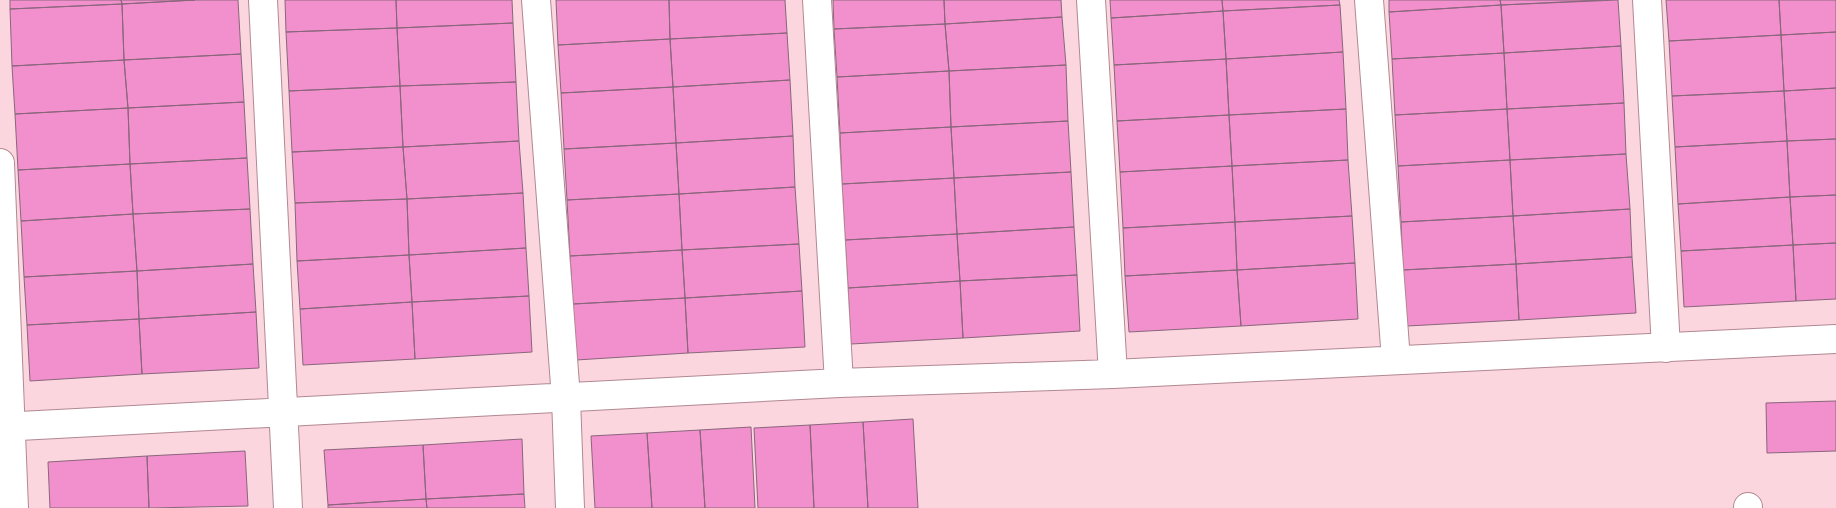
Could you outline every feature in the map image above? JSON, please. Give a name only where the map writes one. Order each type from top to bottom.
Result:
[{"type":"street","points":[[264,0],[285,412],[288,508]]},
{"type":"street","points":[[536,0],[566,398],[570,508]]},
{"type":"street","points":[[817,0],[839,384]]},
{"type":"street","points":[[1091,0],[1113,374]]},
{"type":"street","points":[[1368,0],[1396,360]]},
{"type":"street","points":[[1647,0],[1666,348]]},
{"type":"street","points":[[0,163],[6,427],[14,508]]},
{"type":"street","points":[[6,427],[839,384],[1113,374],[1836,339]]},
{"type":"building","points":[[10,0],[121,0],[122,4],[10,9]]},
{"type":"building","points":[[121,0],[195,0],[122,4]]},
{"type":"building","points":[[238,0],[241,54],[124,60],[122,4]]},
{"type":"building","points":[[285,0],[396,0],[397,28],[286,32]]},
{"type":"building","points":[[396,0],[512,0],[513,23],[397,28]]},
{"type":"building","points":[[556,0],[669,0],[670,39],[558,45]]},
{"type":"building","points":[[669,0],[785,0],[787,33],[670,39]]},
{"type":"building","points":[[833,0],[944,0],[945,24],[834,29]]},
{"type":"building","points":[[944,0],[1061,0],[1062,17],[945,24]]},
{"type":"building","points":[[1110,0],[1222,0],[1223,11],[1111,18]]},
{"type":"building","points":[[1222,0],[1339,0],[1340,5],[1223,11]]},
{"type":"building","points":[[1389,0],[1500,0],[1501,5],[1389,12]]},
{"type":"building","points":[[1500,0],[1603,0],[1501,5]]},
{"type":"building","points":[[1618,0],[1621,46],[1504,53],[1501,5]]},
{"type":"building","points":[[1666,0],[1779,0],[1781,35],[1669,41]]},
{"type":"building","points":[[1779,0],[1836,0],[1836,32],[1781,35]]},
{"type":"building","points":[[122,4],[124,60],[12,66],[10,9]]},
{"type":"building","points":[[1340,5],[1343,52],[1226,59],[1223,11]]},
{"type":"building","points":[[1501,5],[1504,53],[1392,59],[1389,12]]},
{"type":"building","points":[[1223,11],[1226,59],[1114,65],[1111,18]]},
{"type":"building","points":[[1062,17],[1066,65],[949,71],[945,24]]},
{"type":"building","points":[[513,23],[516,82],[400,86],[397,28]]},
{"type":"building","points":[[945,24],[949,71],[837,77],[834,29]]},
{"type":"building","points":[[397,28],[400,86],[289,91],[286,32]]},
{"type":"building","points":[[1836,32],[1836,88],[1784,91],[1781,35]]},
{"type":"building","points":[[787,33],[790,80],[673,87],[670,39]]},
{"type":"building","points":[[1781,35],[1784,91],[1672,96],[1669,41]]},
{"type":"building","points":[[670,39],[673,87],[561,93],[558,45]]},
{"type":"building","points":[[1621,46],[1624,103],[1507,109],[1504,53]]},
{"type":"building","points":[[1343,52],[1346,109],[1229,115],[1226,59]]},
{"type":"building","points":[[1504,53],[1507,109],[1395,115],[1392,59]]},
{"type":"building","points":[[241,54],[244,102],[128,108],[124,60]]},
{"type":"building","points":[[1226,59],[1229,115],[1117,121],[1114,65]]},
{"type":"building","points":[[124,60],[128,108],[15,114],[12,66]]},
{"type":"building","points":[[1066,65],[1068,121],[951,127],[949,71]]},
{"type":"building","points":[[949,71],[951,127],[840,133],[837,77]]},
{"type":"building","points":[[790,80],[793,136],[676,143],[673,87]]},
{"type":"building","points":[[516,82],[519,141],[403,147],[400,86]]},
{"type":"building","points":[[400,86],[403,147],[292,152],[289,91]]},
{"type":"building","points":[[673,87],[676,143],[564,149],[561,93]]},
{"type":"building","points":[[1836,88],[1836,139],[1787,141],[1784,91]]},
{"type":"building","points":[[1784,91],[1787,141],[1675,147],[1672,96]]},
{"type":"building","points":[[244,102],[247,158],[130,164],[128,108]]},
{"type":"building","points":[[1624,103],[1626,154],[1510,160],[1507,109]]},
{"type":"building","points":[[128,108],[130,164],[18,170],[15,114]]},
{"type":"building","points":[[1346,109],[1348,160],[1232,166],[1229,115]]},
{"type":"building","points":[[1507,109],[1510,160],[1398,166],[1395,115]]},
{"type":"building","points":[[1229,115],[1232,166],[1120,172],[1117,121]]},
{"type":"building","points":[[1068,121],[1071,172],[954,178],[951,127]]},
{"type":"building","points":[[951,127],[954,178],[842,184],[840,133]]},
{"type":"building","points":[[793,136],[795,187],[679,194],[676,143]]},
{"type":"building","points":[[1836,139],[1836,195],[1790,197],[1787,141]]},
{"type":"building","points":[[519,141],[523,193],[407,199],[403,147]]},
{"type":"building","points":[[1787,141],[1790,197],[1678,204],[1675,147]]},
{"type":"building","points":[[676,143],[679,194],[567,200],[564,149]]},
{"type":"building","points":[[403,147],[407,199],[295,203],[292,152]]},
{"type":"building","points":[[1626,154],[1630,209],[1513,216],[1510,160]]},
{"type":"building","points":[[247,158],[250,209],[133,214],[130,164]]},
{"type":"building","points":[[1348,160],[1352,216],[1235,222],[1232,166]]},
{"type":"building","points":[[1510,160],[1513,216],[1401,222],[1398,166]]},
{"type":"building","points":[[130,164],[133,214],[21,221],[18,170]]},
{"type":"building","points":[[1232,166],[1235,222],[1123,228],[1120,172]]},
{"type":"building","points":[[1071,172],[1074,227],[957,234],[954,178]]},
{"type":"building","points":[[954,178],[957,234],[845,240],[842,184]]},
{"type":"building","points":[[795,187],[799,244],[682,250],[679,194]]},
{"type":"building","points":[[523,193],[526,248],[409,255],[407,199]]},
{"type":"building","points":[[679,194],[682,250],[570,256],[567,200]]},
{"type":"building","points":[[1836,195],[1836,243],[1793,245],[1790,197]]},
{"type":"building","points":[[1790,197],[1793,245],[1681,251],[1678,204]]},
{"type":"building","points":[[407,199],[409,255],[297,261],[295,203]]},
{"type":"building","points":[[250,209],[253,264],[137,271],[133,214]]},
{"type":"building","points":[[1630,209],[1632,257],[1516,264],[1513,216]]},
{"type":"building","points":[[133,214],[137,271],[24,277],[21,221]]},
{"type":"building","points":[[1352,216],[1355,263],[1237,270],[1235,222]]},
{"type":"building","points":[[1513,216],[1516,264],[1403,270],[1401,222]]},
{"type":"building","points":[[1235,222],[1237,270],[1125,276],[1123,228]]},
{"type":"building","points":[[1074,227],[1077,275],[960,281],[957,234]]},
{"type":"building","points":[[957,234],[960,281],[848,288],[845,240]]},
{"type":"building","points":[[1836,243],[1836,299],[1796,301],[1793,245]]},
{"type":"building","points":[[799,244],[802,291],[685,298],[682,250]]},
{"type":"building","points":[[1793,245],[1796,301],[1684,307],[1681,251]]},
{"type":"building","points":[[526,248],[529,296],[412,302],[409,255]]},
{"type":"building","points":[[682,250],[685,298],[573,304],[570,256]]},
{"type":"building","points":[[409,255],[412,302],[300,309],[297,261]]},
{"type":"building","points":[[1632,257],[1636,313],[1519,320],[1516,264]]},
{"type":"building","points":[[1355,263],[1358,319],[1241,326],[1237,270]]},
{"type":"building","points":[[253,264],[256,312],[139,319],[137,271]]},
{"type":"building","points":[[1516,264],[1519,320],[1407,326],[1403,270]]},
{"type":"building","points":[[1237,270],[1241,326],[1129,332],[1125,276]]},
{"type":"building","points":[[137,271],[139,319],[27,325],[24,277]]},
{"type":"building","points":[[1077,275],[1080,331],[963,338],[960,281]]},
{"type":"building","points":[[960,281],[963,338],[851,344],[848,288]]},
{"type":"building","points":[[802,291],[805,347],[688,353],[685,298]]},
{"type":"building","points":[[529,296],[532,352],[415,359],[412,302]]},
{"type":"building","points":[[685,298],[688,353],[576,360],[573,304]]},
{"type":"building","points":[[412,302],[415,359],[303,365],[300,309]]},
{"type":"building","points":[[256,312],[259,368],[142,374],[139,319]]},
{"type":"building","points":[[139,319],[142,374],[30,381],[27,325]]},
{"type":"building","points":[[1836,401],[1836,451],[1767,453],[1766,403]]},
{"type":"building","points":[[913,419],[918,508],[868,508],[863,422]]},
{"type":"building","points":[[863,422],[868,508],[814,508],[810,425]]},
{"type":"building","points":[[810,425],[814,508],[758,508],[754,428]]},
{"type":"building","points":[[751,427],[755,508],[705,508],[700,430]]},
{"type":"building","points":[[700,430],[705,508],[652,508],[647,433]]},
{"type":"building","points":[[647,433],[652,508],[595,508],[591,436]]},
{"type":"building","points":[[522,439],[524,494],[426,499],[423,445]]},
{"type":"building","points":[[423,445],[426,499],[328,505],[324,450]]},
{"type":"building","points":[[245,451],[248,506],[149,508],[147,456]]},
{"type":"building","points":[[147,456],[149,508],[50,508],[48,462]]},
{"type":"building","points":[[524,494],[525,508],[427,508],[426,499]]},
{"type":"building","points":[[426,499],[427,508],[328,508],[328,505]]}]
